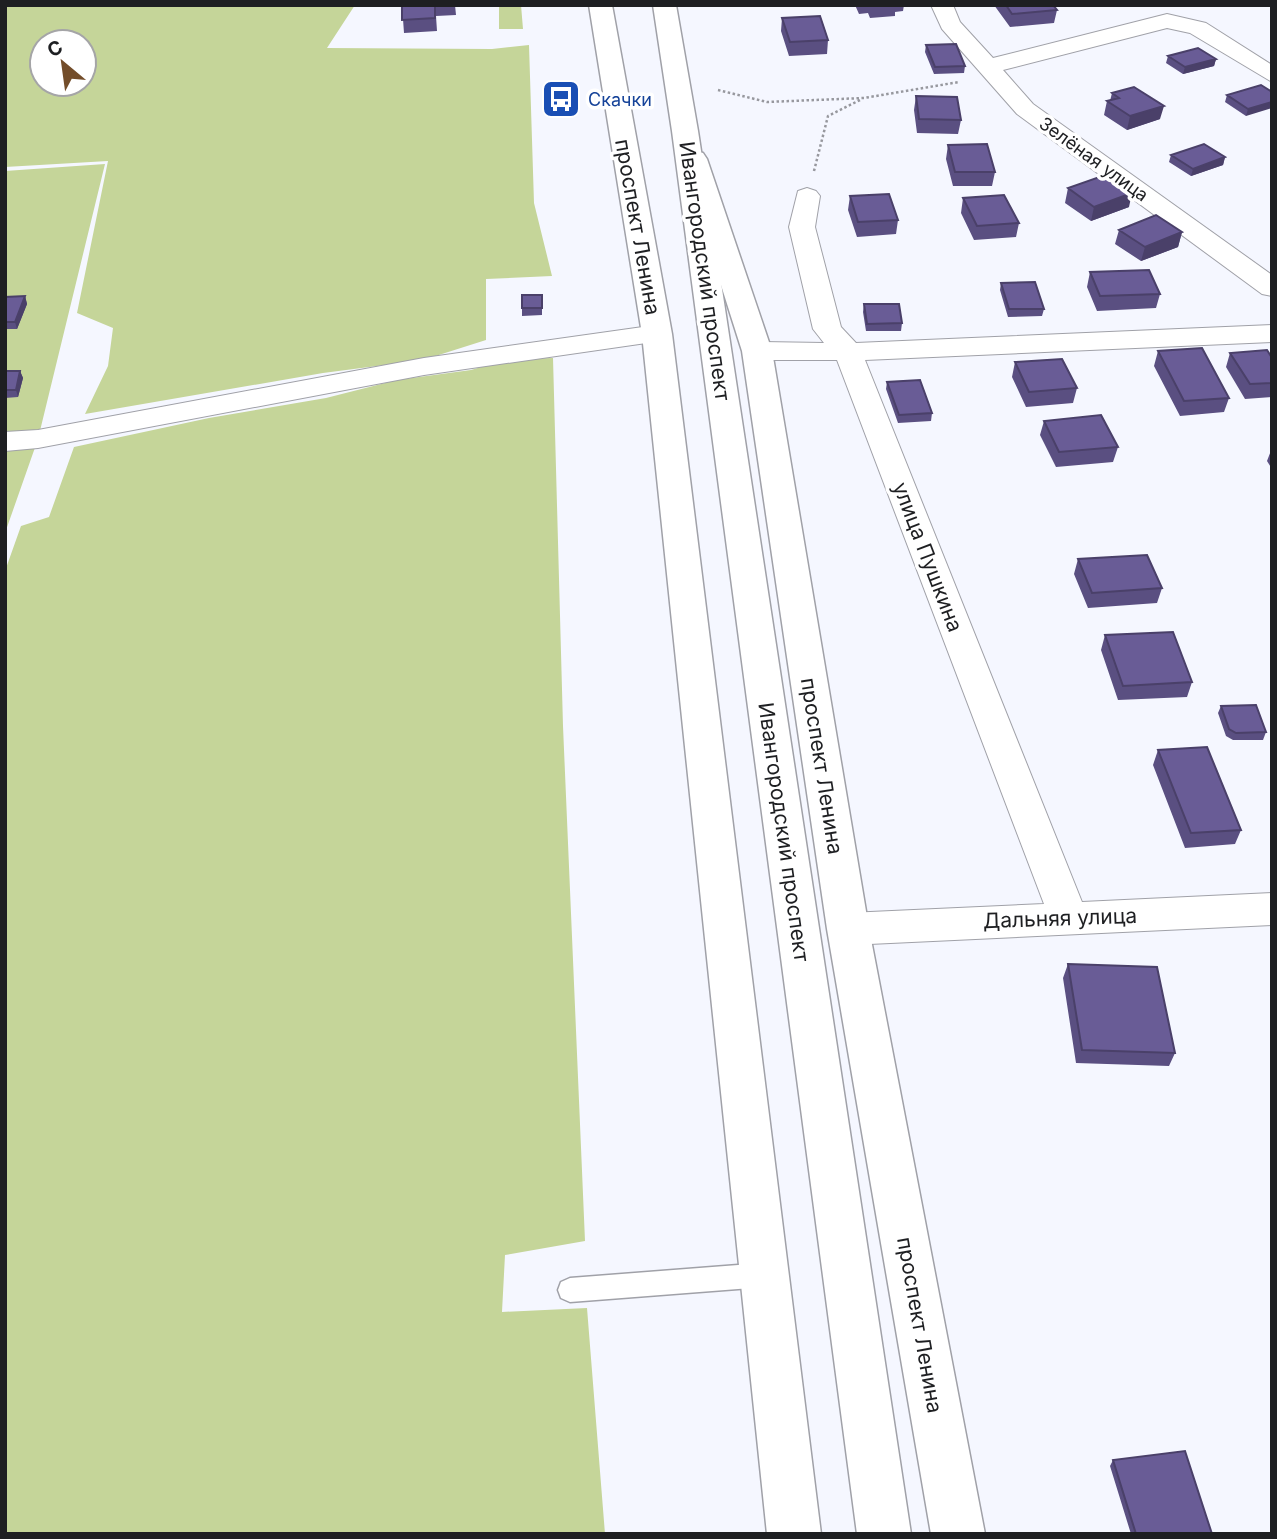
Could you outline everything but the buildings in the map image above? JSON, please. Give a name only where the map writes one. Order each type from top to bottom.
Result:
[{"type":"main road","name":"проспект Ленина","points":[[600,5],[657,334],[794,1534]]},
{"type":"main road","name":"проспект Ленина","points":[[664,5],[685,131],[757,351],[848,929],[958,1534]]},
{"type":"main road","name":"Ивангородский проспект","points":[[685,131],[884,1534]]},
{"type":"street","name":"Зелёная улица","points":[[942,5],[950,24],[995,71],[1025,109],[1272,288]]},
{"type":"street","points":[[995,71],[1167,21],[1198,28],[1272,75]]},
{"type":"street","name":"улица Пушкина","points":[[807,195],[802,227],[827,329],[848,352],[1069,918]]},
{"type":"street","points":[[757,351],[848,352],[1272,333]]},
{"type":"street","points":[[5,442],[38,439],[341,381],[579,343],[657,334]]},
{"type":"street","name":"Дальняя улица","points":[[848,929],[1272,909]]},
{"type":"lane","points":[[570,1290],[764,1275]]},
{"type":"path","points":[[718,90],[767,102],[864,98],[995,71]]},
{"type":"path","points":[[807,195],[828,116],[864,98]]},
{"type":"green space","points":[[5,5],[355,5],[327,48],[492,49],[529,45],[534,203],[552,276],[486,279],[486,340],[423,360],[323,373],[85,414],[108,366],[113,328],[77,313],[108,161],[5,167]]},
{"type":"green space","points":[[496,5],[521,5],[523,29],[499,29],[499,7]]},
{"type":"green space","points":[[105,164],[38,439],[5,533],[5,171]]},
{"type":"green space","points":[[553,358],[563,726],[585,1241],[505,1255],[502,1312],[587,1308],[605,1534],[5,1534],[5,571],[21,526],[49,517],[74,447],[209,418],[326,398],[397,380],[471,370],[508,359]]},
{"type":"place","name":"Скачки","points":[[561,99]]}]
